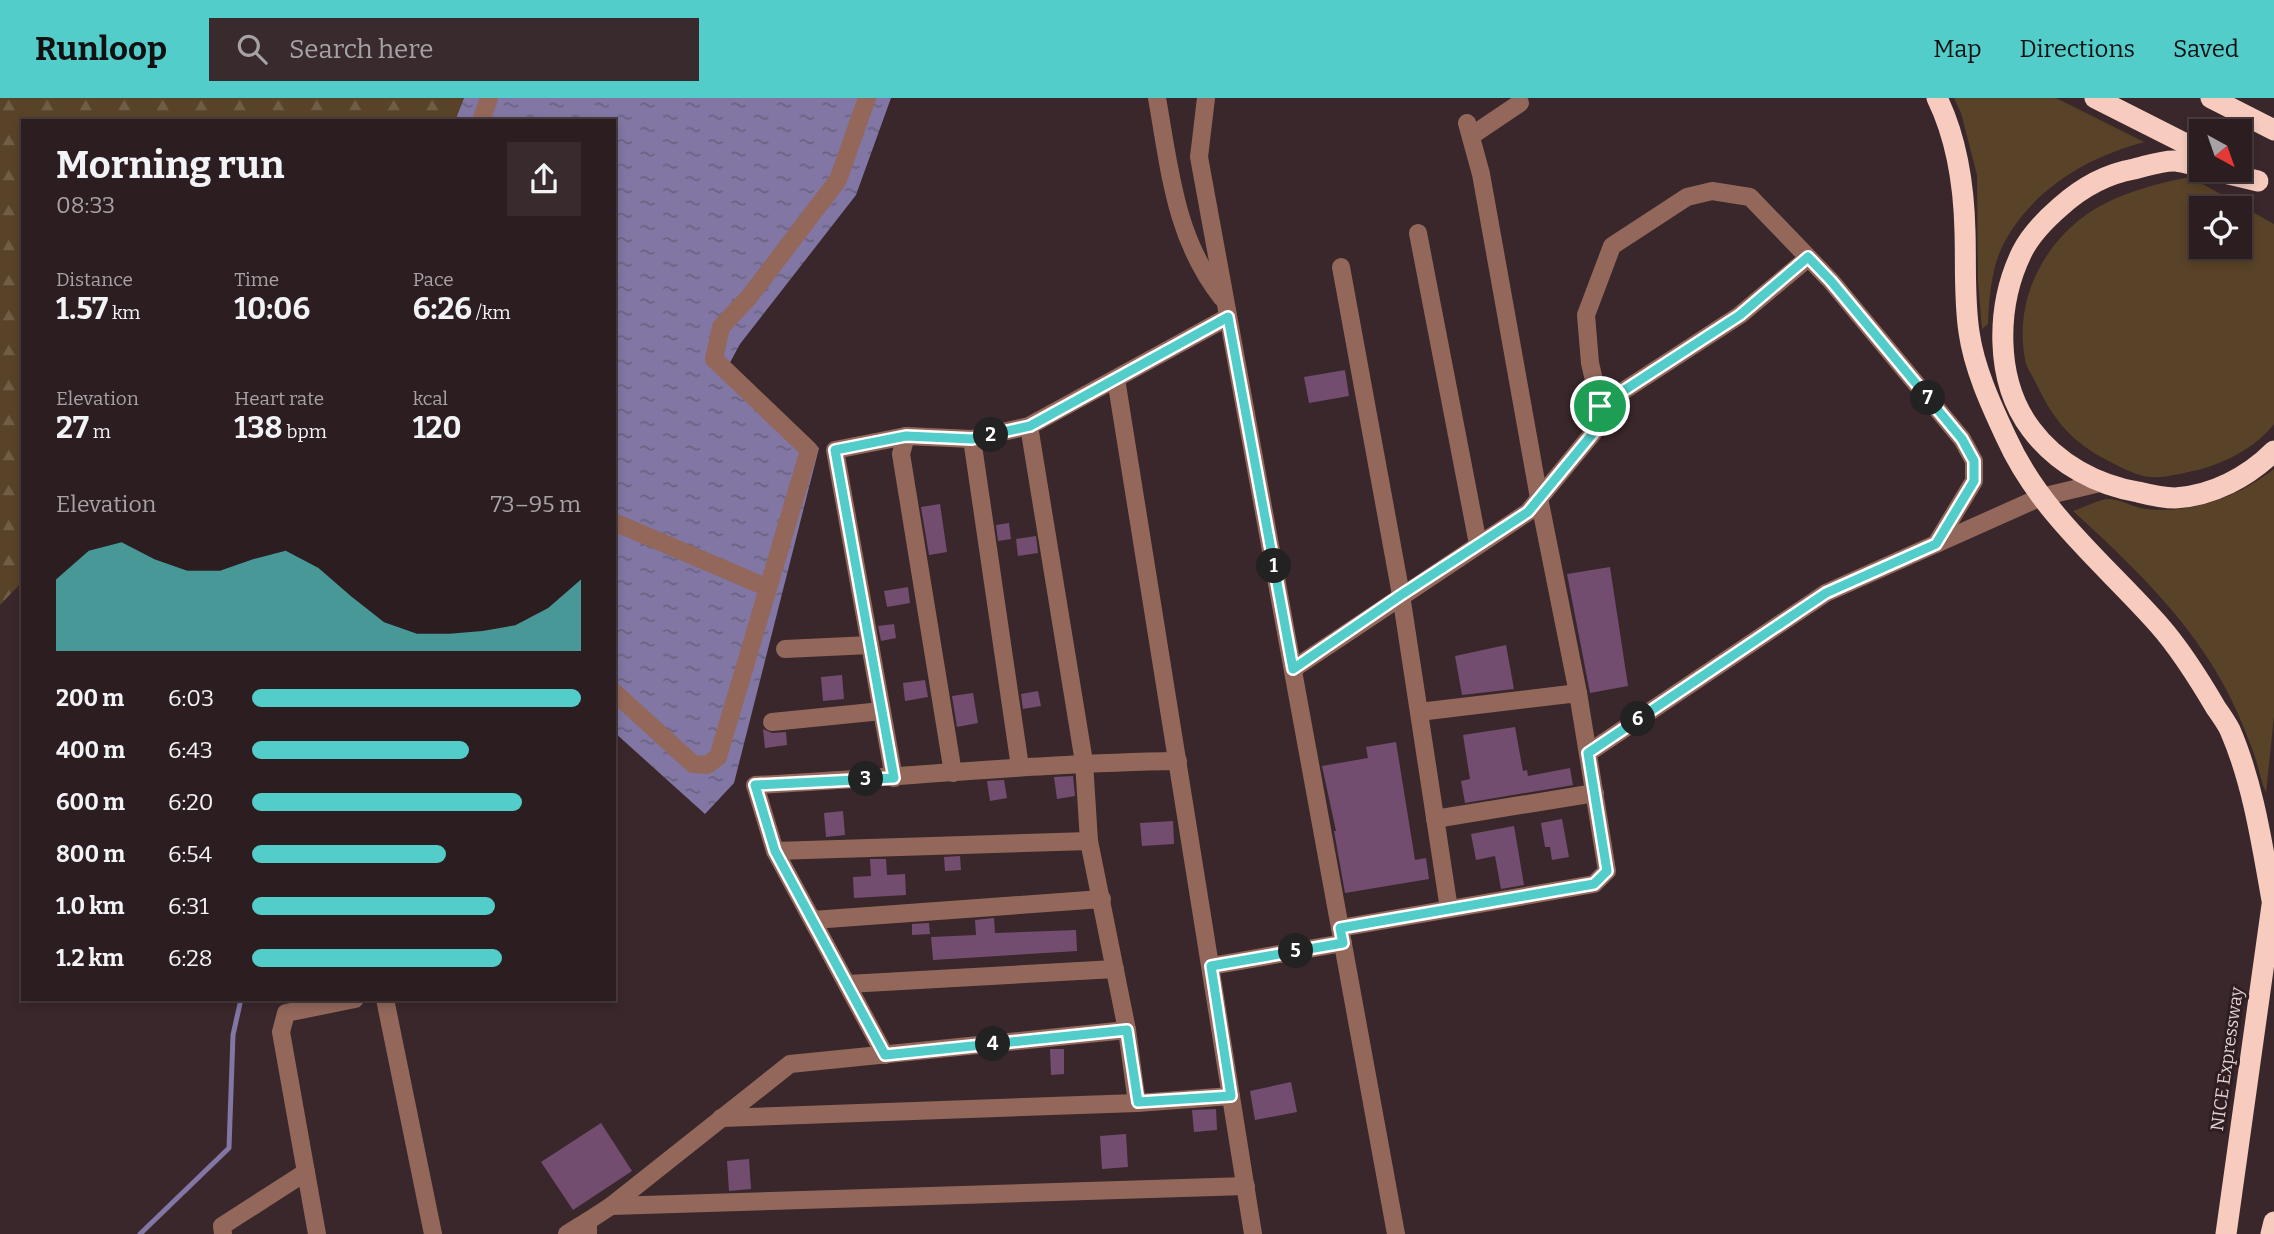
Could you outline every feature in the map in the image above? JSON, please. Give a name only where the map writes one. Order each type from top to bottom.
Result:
[{"type":"highway","name":"NICE Expressway","points":[[1937,98],[1957,155],[1963,196],[1969,333],[1981,374],[2006,439],[2024,473],[2067,530],[2126,589],[2175,644],[2204,685],[2229,728],[2257,818],[2273,895],[2226,1234]]},
{"type":"highway","points":[[2095,98],[2189,145]]},
{"type":"highway","points":[[2211,98],[2274,130]]},
{"type":"highway","points":[[2189,164],[2174,161],[2128,170],[2089,185],[2070,198],[2036,230],[2023,250],[2007,295],[2003,341],[2006,364],[2020,411],[2031,429],[2063,459],[2100,483],[2174,498],[2200,494],[2227,485],[2274,451]]},
{"type":"highway","points":[[2272,1234],[2274,1222]]},
{"type":"street","points":[[482,119],[489,98]]},
{"type":"street","points":[[616,694],[693,764],[707,765],[718,757],[809,450],[714,359],[721,327],[749,297],[838,180],[867,98]]},
{"type":"street","points":[[1157,98],[1184,232],[1227,310]]},
{"type":"street","points":[[1206,98],[1199,156],[1396,1234]]},
{"type":"street","points":[[1211,966],[1449,909],[1594,884],[1607,871],[1578,694],[1539,498],[1481,174],[1469,130],[1520,103]]},
{"type":"street","points":[[1293,669],[1528,512],[1594,432],[1600,406],[1590,363],[1586,314],[1612,246],[1686,197],[1712,191],[1750,197],[1831,281],[1962,439],[1974,461],[1974,481],[1936,544]]},
{"type":"street","points":[[1418,233],[1478,544]]},
{"type":"street","points":[[1600,406],[1740,315],[1808,257]]},
{"type":"street","points":[[1340,267],[1401,595],[1449,909]]},
{"type":"street","points":[[894,778],[835,450],[906,436],[972,439],[1030,426],[1116,379],[1227,310]]},
{"type":"street","points":[[1116,379],[1253,1234]]},
{"type":"street","points":[[1030,426],[1084,762],[1089,841],[1127,1030],[1138,1102]]},
{"type":"street","points":[[906,436],[901,454],[953,772]]},
{"type":"street","points":[[972,439],[1020,767]]},
{"type":"street","points":[[1588,753],[1826,593],[2041,497],[2100,483]]},
{"type":"street","points":[[616,523],[768,588]]},
{"type":"street","points":[[785,649],[870,645]]},
{"type":"street","points":[[1419,712],[1578,694]]},
{"type":"street","points":[[772,722],[882,711]]},
{"type":"street","points":[[885,1055],[775,851],[755,785],[894,778],[1084,762],[1178,761]]},
{"type":"street","points":[[1435,819],[1595,793]]},
{"type":"street","points":[[775,851],[1089,841]]},
{"type":"street","points":[[813,920],[1102,899]]},
{"type":"street","points":[[848,984],[1115,969]]},
{"type":"street","points":[[317,1234],[281,1032],[286,1013],[345,1001]]},
{"type":"street","points":[[385,1001],[433,1234]]},
{"type":"street","points":[[567,1234],[588,1228],[611,1206],[790,1064],[1127,1030]]},
{"type":"street","points":[[721,1118],[1231,1096]]},
{"type":"street","points":[[218,1231],[306,1172]]},
{"type":"street","points":[[611,1206],[1245,1186]]},
{"type":"green space","points":[[0,98],[464,98],[456,119],[21,119],[21,583],[0,605]]},
{"type":"green space","points":[[1954,98],[2056,98],[2144,142],[2101,157],[2080,168],[2060,180],[2026,210],[2001,249],[1991,286],[1988,324],[1982,329],[1978,281],[1977,175],[1961,113]]},
{"type":"green space","points":[[2189,177],[2189,182],[2199,182],[2224,196],[2189,196],[2189,259],[2252,259],[2252,212],[2274,224],[2274,424],[2249,447],[2219,463],[2162,477],[2138,474],[2101,457],[2062,426],[2028,368],[2023,335],[2024,312],[2030,290],[2051,249],[2084,216],[2114,199]]},
{"type":"green space","points":[[2274,469],[2274,716],[2266,793],[2252,748],[2234,705],[2195,639],[2137,572],[2073,511],[2109,499],[2146,509],[2197,506],[2245,488]]},
{"type":"water","points":[[464,98],[891,98],[856,195],[740,344],[726,370],[819,448],[734,783],[705,814],[616,734],[616,119],[456,119]]},
{"type":"building","points":[[1345,370],[1349,396],[1309,403],[1304,377]]},
{"type":"building","points":[[940,504],[947,552],[929,555],[921,507]]},
{"type":"building","points":[[1009,523],[1011,539],[998,541],[996,525]]},
{"type":"building","points":[[1036,536],[1038,553],[1018,556],[1016,539]]},
{"type":"building","points":[[1610,567],[1628,686],[1590,693],[1567,574]]},
{"type":"building","points":[[908,587],[910,603],[887,607],[884,591]]},
{"type":"building","points":[[894,624],[896,638],[881,641],[878,626]]},
{"type":"building","points":[[1506,645],[1514,689],[1462,695],[1455,656]]},
{"type":"building","points":[[842,675],[844,699],[823,701],[821,677]]},
{"type":"building","points":[[925,680],[928,697],[905,701],[903,683]]},
{"type":"building","points":[[1038,691],[1041,706],[1023,709],[1021,694]]},
{"type":"building","points":[[973,693],[978,723],[957,727],[952,696]]},
{"type":"building","points":[[1515,727],[1523,771],[1527,770],[1528,776],[1570,768],[1573,785],[1465,803],[1461,781],[1470,779],[1463,735]]},
{"type":"building","points":[[763,729],[772,733],[786,732],[787,745],[765,748]]},
{"type":"building","points":[[1396,742],[1415,860],[1426,858],[1429,879],[1345,893],[1336,831],[1322,766],[1368,758],[1366,747]]},
{"type":"building","points":[[1073,776],[1075,796],[1057,799],[1054,777]]},
{"type":"building","points":[[1004,780],[1007,798],[990,801],[987,781]]},
{"type":"building","points":[[843,811],[845,835],[826,837],[824,813]]},
{"type":"building","points":[[1562,819],[1569,857],[1552,860],[1550,847],[1545,847],[1541,823]]},
{"type":"building","points":[[1173,821],[1174,844],[1142,846],[1140,823]]},
{"type":"building","points":[[1514,826],[1524,885],[1501,889],[1495,856],[1476,860],[1471,834]]},
{"type":"building","points":[[960,856],[961,870],[945,871],[944,857]]},
{"type":"building","points":[[870,859],[886,859],[887,875],[905,874],[906,895],[854,898],[853,877],[871,876]]},
{"type":"building","points":[[994,918],[995,933],[1076,930],[1077,951],[933,960],[931,937],[976,935],[975,920]]},
{"type":"building","points":[[929,923],[930,934],[912,935],[912,924]]},
{"type":"building","points":[[1050,1049],[1064,1049],[1064,1074],[1051,1075]]},
{"type":"building","points":[[1291,1082],[1297,1112],[1255,1120],[1250,1091]]},
{"type":"building","points":[[1216,1109],[1217,1130],[1194,1132],[1192,1110]]},
{"type":"building","points":[[601,1123],[632,1171],[573,1210],[541,1162]]},
{"type":"building","points":[[1126,1134],[1128,1167],[1102,1169],[1100,1136]]},
{"type":"building","points":[[749,1159],[751,1189],[729,1191],[727,1161]]},
{"type":"waterway","points":[[140,1234],[229,1148],[233,1035],[241,1001]]},
{"type":"route","points":[[1808,257],[1962,439],[1974,461],[1974,481],[1936,544],[1826,593],[1588,753],[1607,871],[1594,884],[1340,928],[1343,943],[1211,966],[1231,1096],[1138,1102],[1127,1030],[885,1055],[775,851],[755,785],[894,778],[835,450],[906,436],[972,439],[1030,426],[1228,317],[1293,669],[1528,512],[1594,432],[1600,406],[1740,315],[1808,257]]}]
